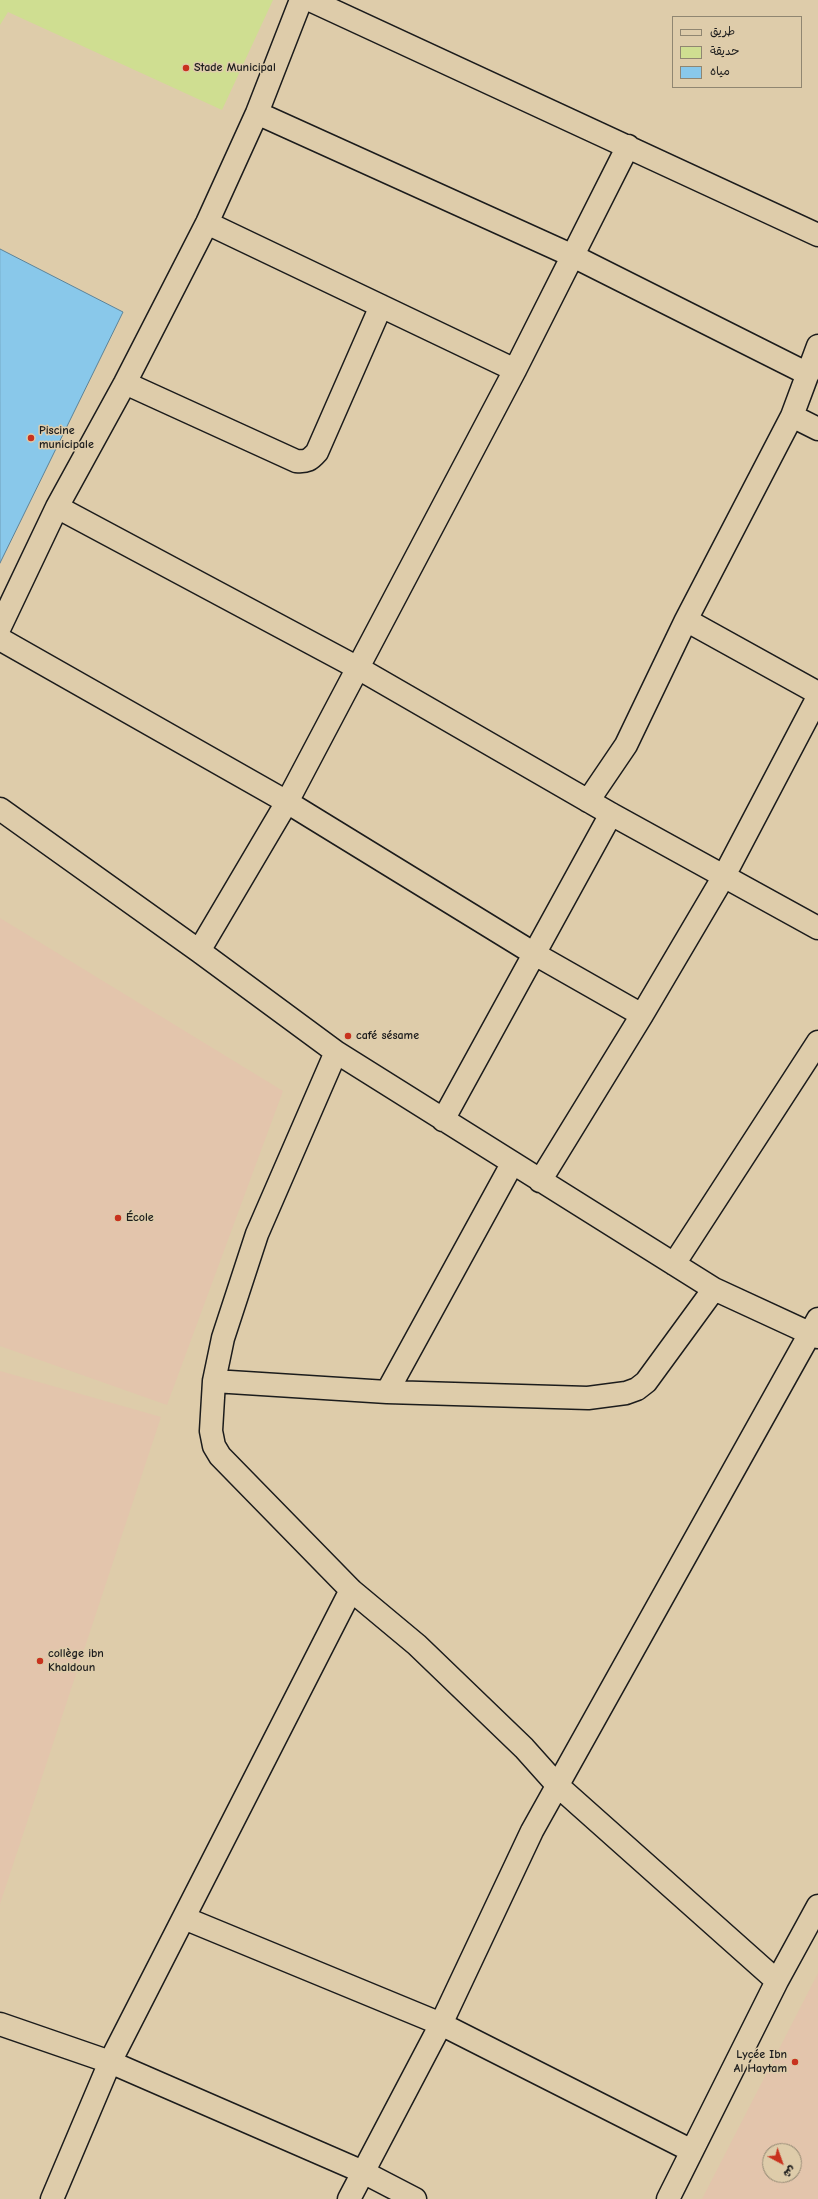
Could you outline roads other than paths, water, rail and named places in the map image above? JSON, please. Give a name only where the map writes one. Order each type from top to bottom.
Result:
[{"type":"street","points":[[0,627],[57,507],[125,383],[207,223],[257,113],[301,0]]},
{"type":"street","points":[[310,0],[818,235]]},
{"type":"street","points":[[257,113],[572,256],[808,374]]},
{"type":"street","points":[[199,951],[287,802],[515,370],[628,146]]},
{"type":"street","points":[[207,223],[515,370]]},
{"type":"street","points":[[125,383],[296,461],[304,462],[310,460],[317,452],[381,306]]},
{"type":"street","points":[[588,801],[626,745],[686,620],[792,416],[818,346]]},
{"type":"street","points":[[792,416],[818,429]]},
{"type":"street","points":[[57,507],[358,668],[588,801],[818,928]]},
{"type":"street","points":[[686,620],[818,693]]},
{"type":"street","points":[[0,639],[287,802],[533,953],[642,1015]]},
{"type":"street","points":[[540,1181],[642,1015],[724,876],[818,697]]},
{"type":"street","points":[[0,809],[199,951],[336,1052],[512,1164],[714,1289],[815,1330],[532,1831],[441,2024],[349,2199]]},
{"type":"street","points":[[443,1120],[533,953],[611,814]]},
{"type":"street","points":[[674,1264],[818,1042]]},
{"type":"street","points":[[336,1052],[258,1234],[223,1338],[214,1382],[211,1431],[214,1446],[220,1456],[350,1590],[417,1645],[524,1748],[558,1786],[777,1980]]},
{"type":"street","points":[[387,1392],[512,1164]]},
{"type":"street","points":[[214,1382],[387,1392],[588,1398],[626,1393],[637,1389],[646,1382],[714,1289]]},
{"type":"street","points":[[52,2199],[110,2062],[350,1590]]},
{"type":"street","points":[[668,2199],[777,1980],[818,1906]]},
{"type":"street","points":[[184,1918],[441,2024],[692,2151]]},
{"type":"street","points":[[0,2024],[110,2062],[363,2172],[415,2199]]},
{"type":"water","name":"Piscine municipale","points":[[0,249],[123,312],[0,563]]},
{"type":"place","name":"Stade Municipal","points":[[186,68]]},
{"type":"place","name":"Piscine municipale","points":[[31,438]]},
{"type":"place","name":"café sésame","points":[[348,1036]]},
{"type":"place","name":"École","points":[[118,1218]]},
{"type":"place","name":"collège ibn Khaldoun","points":[[40,1661]]},
{"type":"place","name":"Lycée Ibn Al Haytam","points":[[795,2062]]}]
